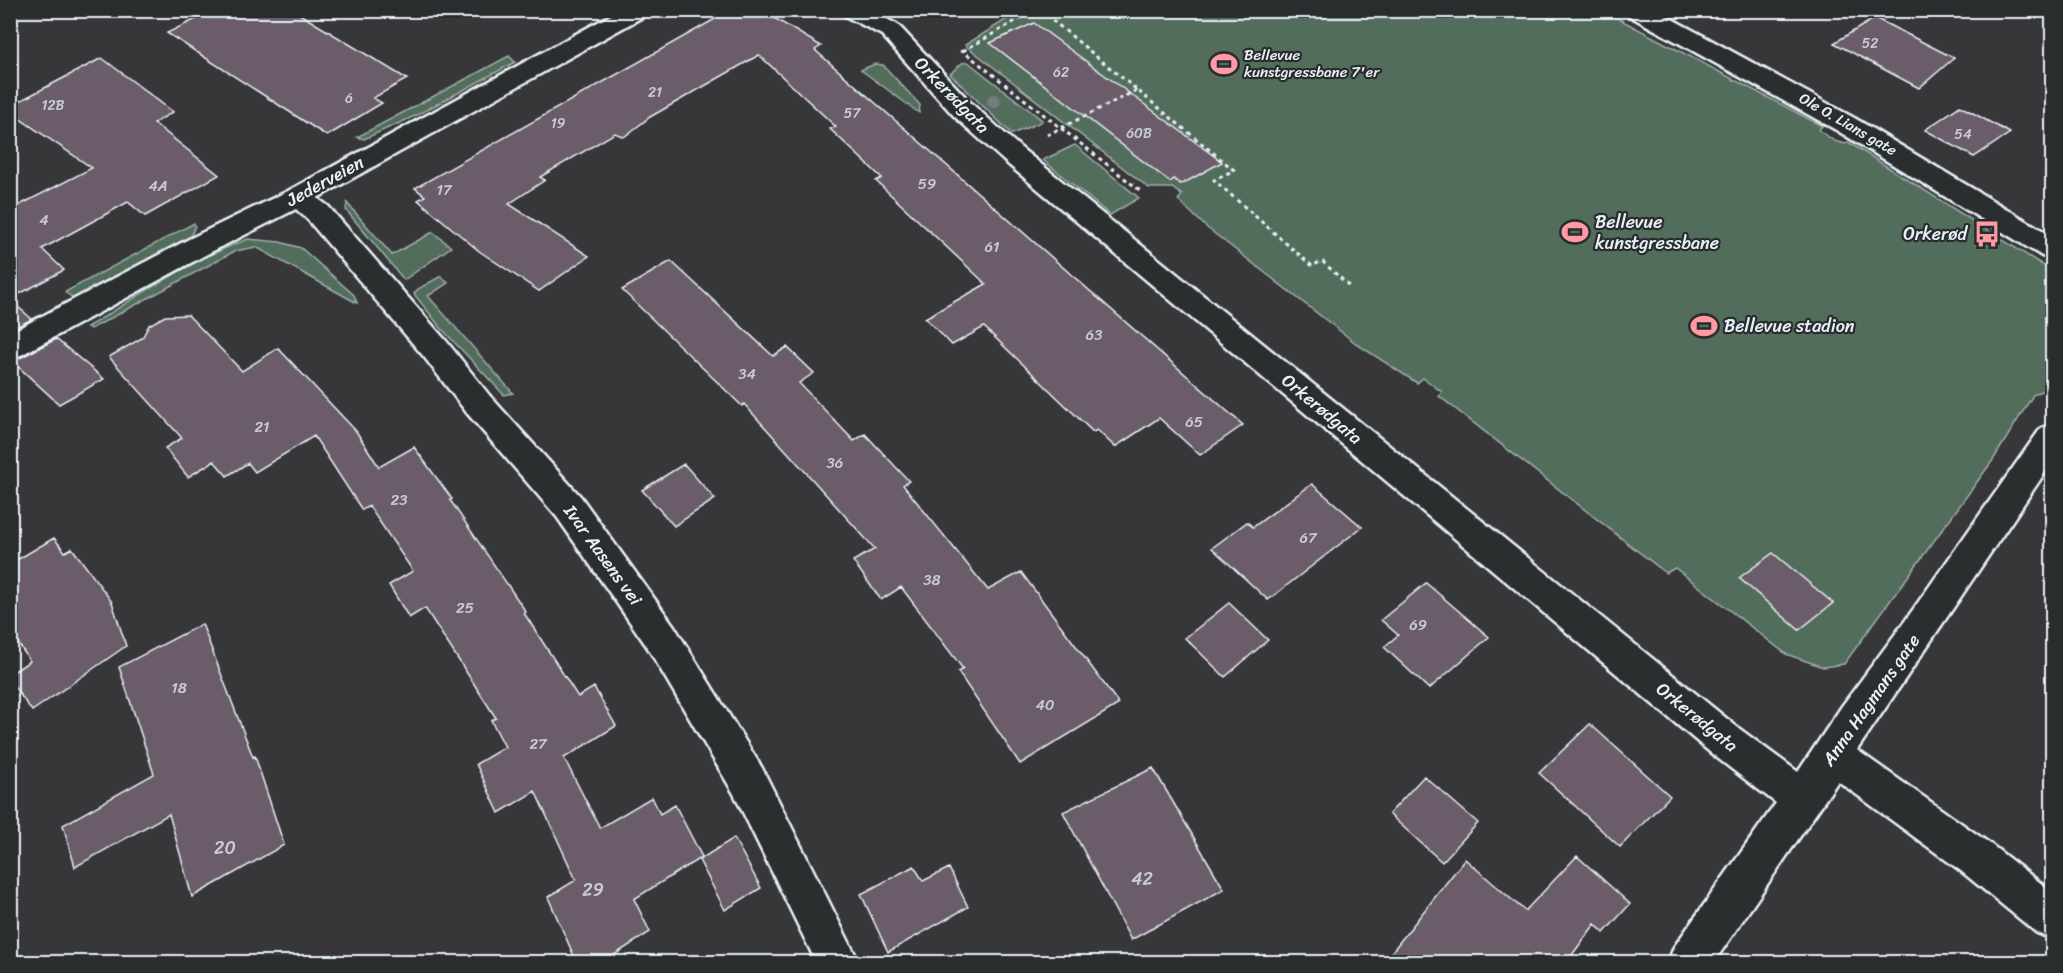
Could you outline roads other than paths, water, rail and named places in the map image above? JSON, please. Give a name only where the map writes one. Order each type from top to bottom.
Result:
[{"type":"street","name":"Jederveien","points":[[10,347],[199,246],[298,197],[638,10]]},
{"type":"street","name":"Orkerødgata","points":[[851,10],[890,30],[963,110],[1012,154],[1724,740],[1803,799]]},
{"type":"street","name":"Ole O. Lians gate","points":[[1636,10],[1850,124],[2052,249]]},
{"type":"street","name":"Ivar Aasens vei","points":[[298,197],[318,213],[436,350],[478,404],[569,507],[648,618],[748,781],[838,963]]},
{"type":"street","name":"Anna Hagmans gate","points":[[1689,963],[1833,755],[1855,718],[1918,632],[2052,437]]},
{"type":"street","points":[[1833,755],[1975,856],[2052,918]]},
{"type":"place","name":"Bellevue kunstgressbane 7'er","points":[[1224,64]]},
{"type":"place","name":"Bellevue kunstgressbane","points":[[1575,232]]},
{"type":"place","name":"Orkerød","points":[[1987,234]]},
{"type":"place","name":"Bellevue stadion","points":[[1704,326]]}]
